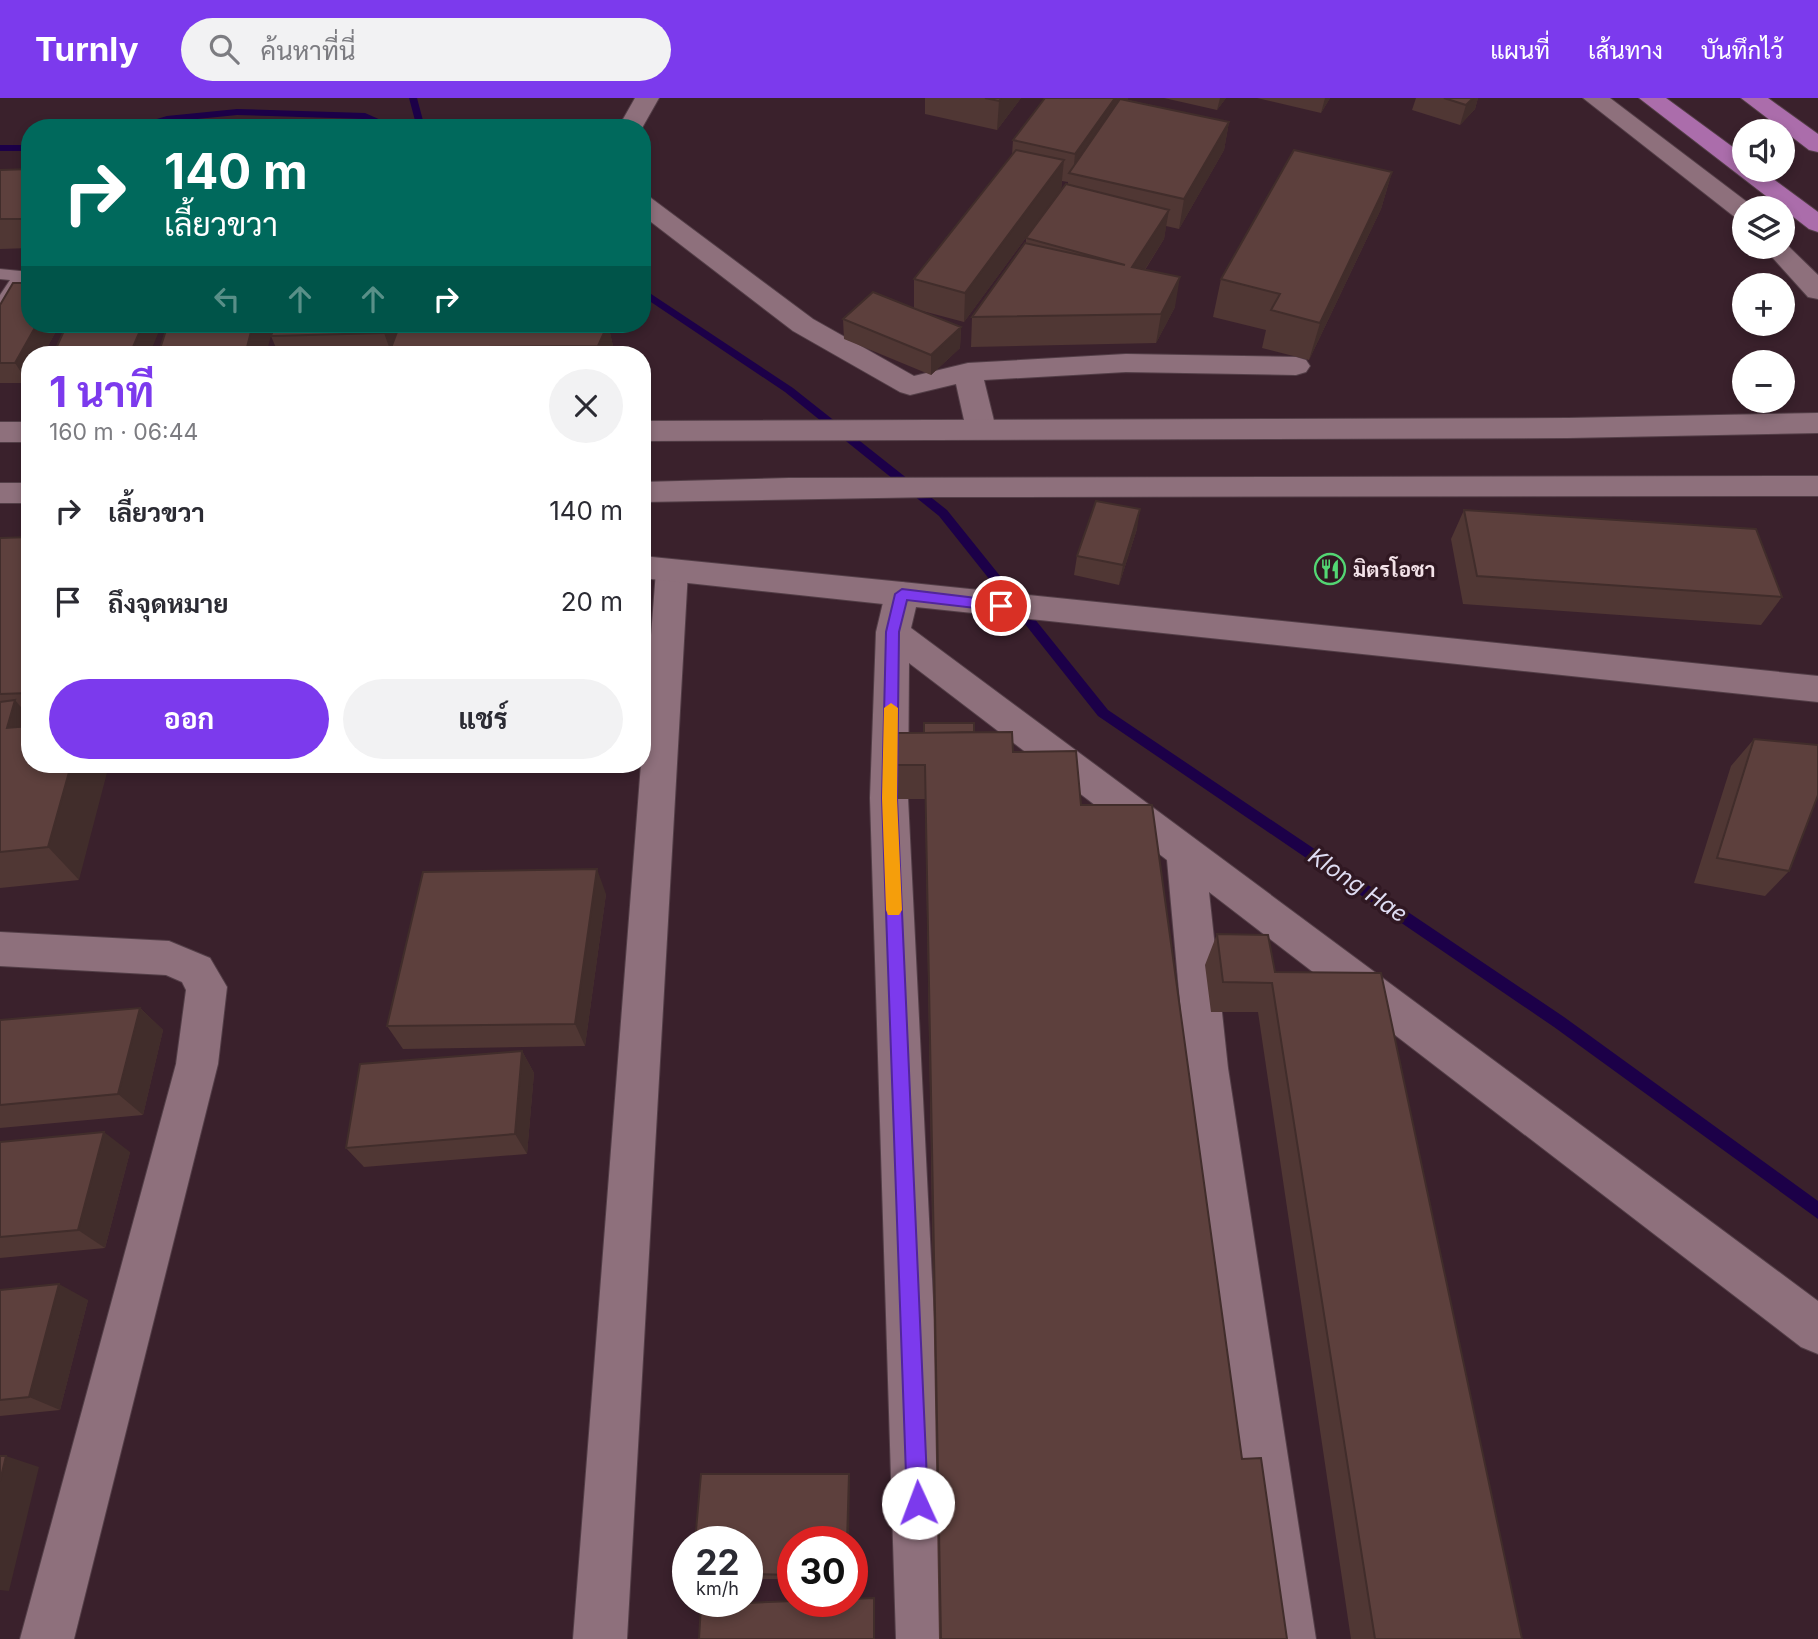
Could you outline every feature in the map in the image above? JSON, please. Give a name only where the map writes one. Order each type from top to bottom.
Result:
[{"type":"main road","points":[[1651,98],[1732,159]]},
{"type":"main road","points":[[1759,102],[1818,145]]},
{"type":"main road","points":[[1759,102],[1818,152]]},
{"type":"main road","points":[[1763,182],[1818,224]]},
{"type":"street","points":[[635,119],[647,98]]},
{"type":"street","points":[[1595,98],[1732,204]]},
{"type":"street","points":[[651,211],[803,325],[909,386],[968,372],[1126,363],[1296,366]]},
{"type":"street","points":[[1795,251],[1818,268]]},
{"type":"street","points":[[1787,259],[1818,291]]},
{"type":"street","points":[[968,372],[969,429]]},
{"type":"street","points":[[651,430],[1568,428],[1815,421]]},
{"type":"street","points":[[0,432],[21,432]]},
{"type":"street","points":[[651,492],[971,488],[1595,490],[1818,486]]},
{"type":"street","points":[[0,494],[21,494]]},
{"type":"street","points":[[651,682],[657,569],[897,613],[1075,614],[1818,689]]},
{"type":"street","points":[[897,613],[1185,850],[1818,1330]]},
{"type":"street","points":[[897,613],[889,798],[923,1639]]},
{"type":"street","points":[[600,1639],[646,773]]},
{"type":"street","points":[[1185,850],[1207,1068],[1289,1639]]},
{"type":"street","points":[[0,949],[169,958],[196,970],[207,987],[197,1064],[47,1639]]},
{"type":"lane","points":[[0,274],[21,275]]},
{"type":"lane","points":[[0,309],[21,278]]},
{"type":"building","points":[[1045,98],[1115,98],[1075,154],[1013,140]]},
{"type":"building","points":[[1444,98],[1473,98],[1466,105]]},
{"type":"building","points":[[1120,99],[1229,122],[1184,199],[1069,173]]},
{"type":"building","points":[[1016,150],[1064,160],[965,293],[914,279]]},
{"type":"building","points":[[1294,150],[1392,172],[1320,323],[1271,310],[1280,294],[1221,279]]},
{"type":"building","points":[[21,169],[21,219],[0,219],[0,170]]},
{"type":"building","points":[[1066,184],[1169,210],[1132,267],[1180,277],[1161,314],[972,317],[1025,243],[1125,265],[1026,238]]},
{"type":"building","points":[[13,283],[21,283],[21,333],[32,333],[25,346],[21,346],[21,352],[15,363],[0,363],[0,305]]},
{"type":"building","points":[[873,292],[961,327],[931,355],[843,319]]},
{"type":"building","points":[[63,333],[139,333],[133,346],[57,346]]},
{"type":"building","points":[[165,333],[251,333],[247,346],[161,346]]},
{"type":"building","points":[[272,333],[384,333],[271,336]]},
{"type":"building","points":[[397,333],[604,333],[598,346],[392,346]]},
{"type":"building","points":[[1096,501],[1140,509],[1123,565],[1077,556]]},
{"type":"building","points":[[1464,510],[1756,529],[1782,597],[1477,576]]},
{"type":"building","points":[[21,537],[21,693],[0,694],[0,538]]},
{"type":"building","points":[[15,700],[7,728],[21,727],[21,773],[69,773],[48,847],[0,852],[0,702]]},
{"type":"building","points":[[924,723],[974,723],[974,732],[924,733]]},
{"type":"building","points":[[1012,732],[1013,752],[1076,751],[1081,805],[1152,805],[1242,1459],[1261,1458],[1287,1639],[941,1639],[925,765],[892,765],[892,733]]},
{"type":"building","points":[[1754,739],[1818,745],[1818,795],[1789,871],[1717,858]]},
{"type":"building","points":[[597,869],[575,1024],[387,1026],[423,872]]},
{"type":"building","points":[[1217,934],[1268,935],[1275,972],[1381,973],[1522,1639],[1375,1639],[1272,983],[1223,982]]},
{"type":"building","points":[[140,1008],[118,1094],[0,1105],[0,1020]]},
{"type":"building","points":[[522,1051],[515,1134],[346,1148],[360,1064]]},
{"type":"building","points":[[104,1132],[78,1230],[0,1237],[0,1142]]},
{"type":"building","points":[[59,1284],[29,1397],[0,1400],[0,1290]]},
{"type":"building","points":[[0,1456],[6,1456],[0,1481]]},
{"type":"building","points":[[701,1474],[849,1474],[847,1526],[777,1526],[777,1575],[763,1574],[763,1526],[696,1526]]},
{"type":"building","points":[[868,1598],[874,1598],[874,1639],[699,1639],[700,1617],[763,1617],[763,1602],[777,1602],[777,1617],[868,1617]]},
{"type":"waterway","points":[[413,98],[419,119]]},
{"type":"waterway","points":[[167,119],[237,112],[365,116],[372,119]]},
{"type":"waterway","points":[[0,148],[21,148]]},
{"type":"waterway","name":"Klong Hae","points":[[651,297],[789,390],[943,513],[1103,713],[1559,1022],[1818,1211]]},
{"type":"slow traffic","points":[[891,708],[889,798],[894,910]]},
{"type":"place","name":"มิตรโอชา","points":[[1330,569]]},
{"type":"route","points":[[918,1503],[889,798],[892,632],[902,594],[1001,606]]}]
